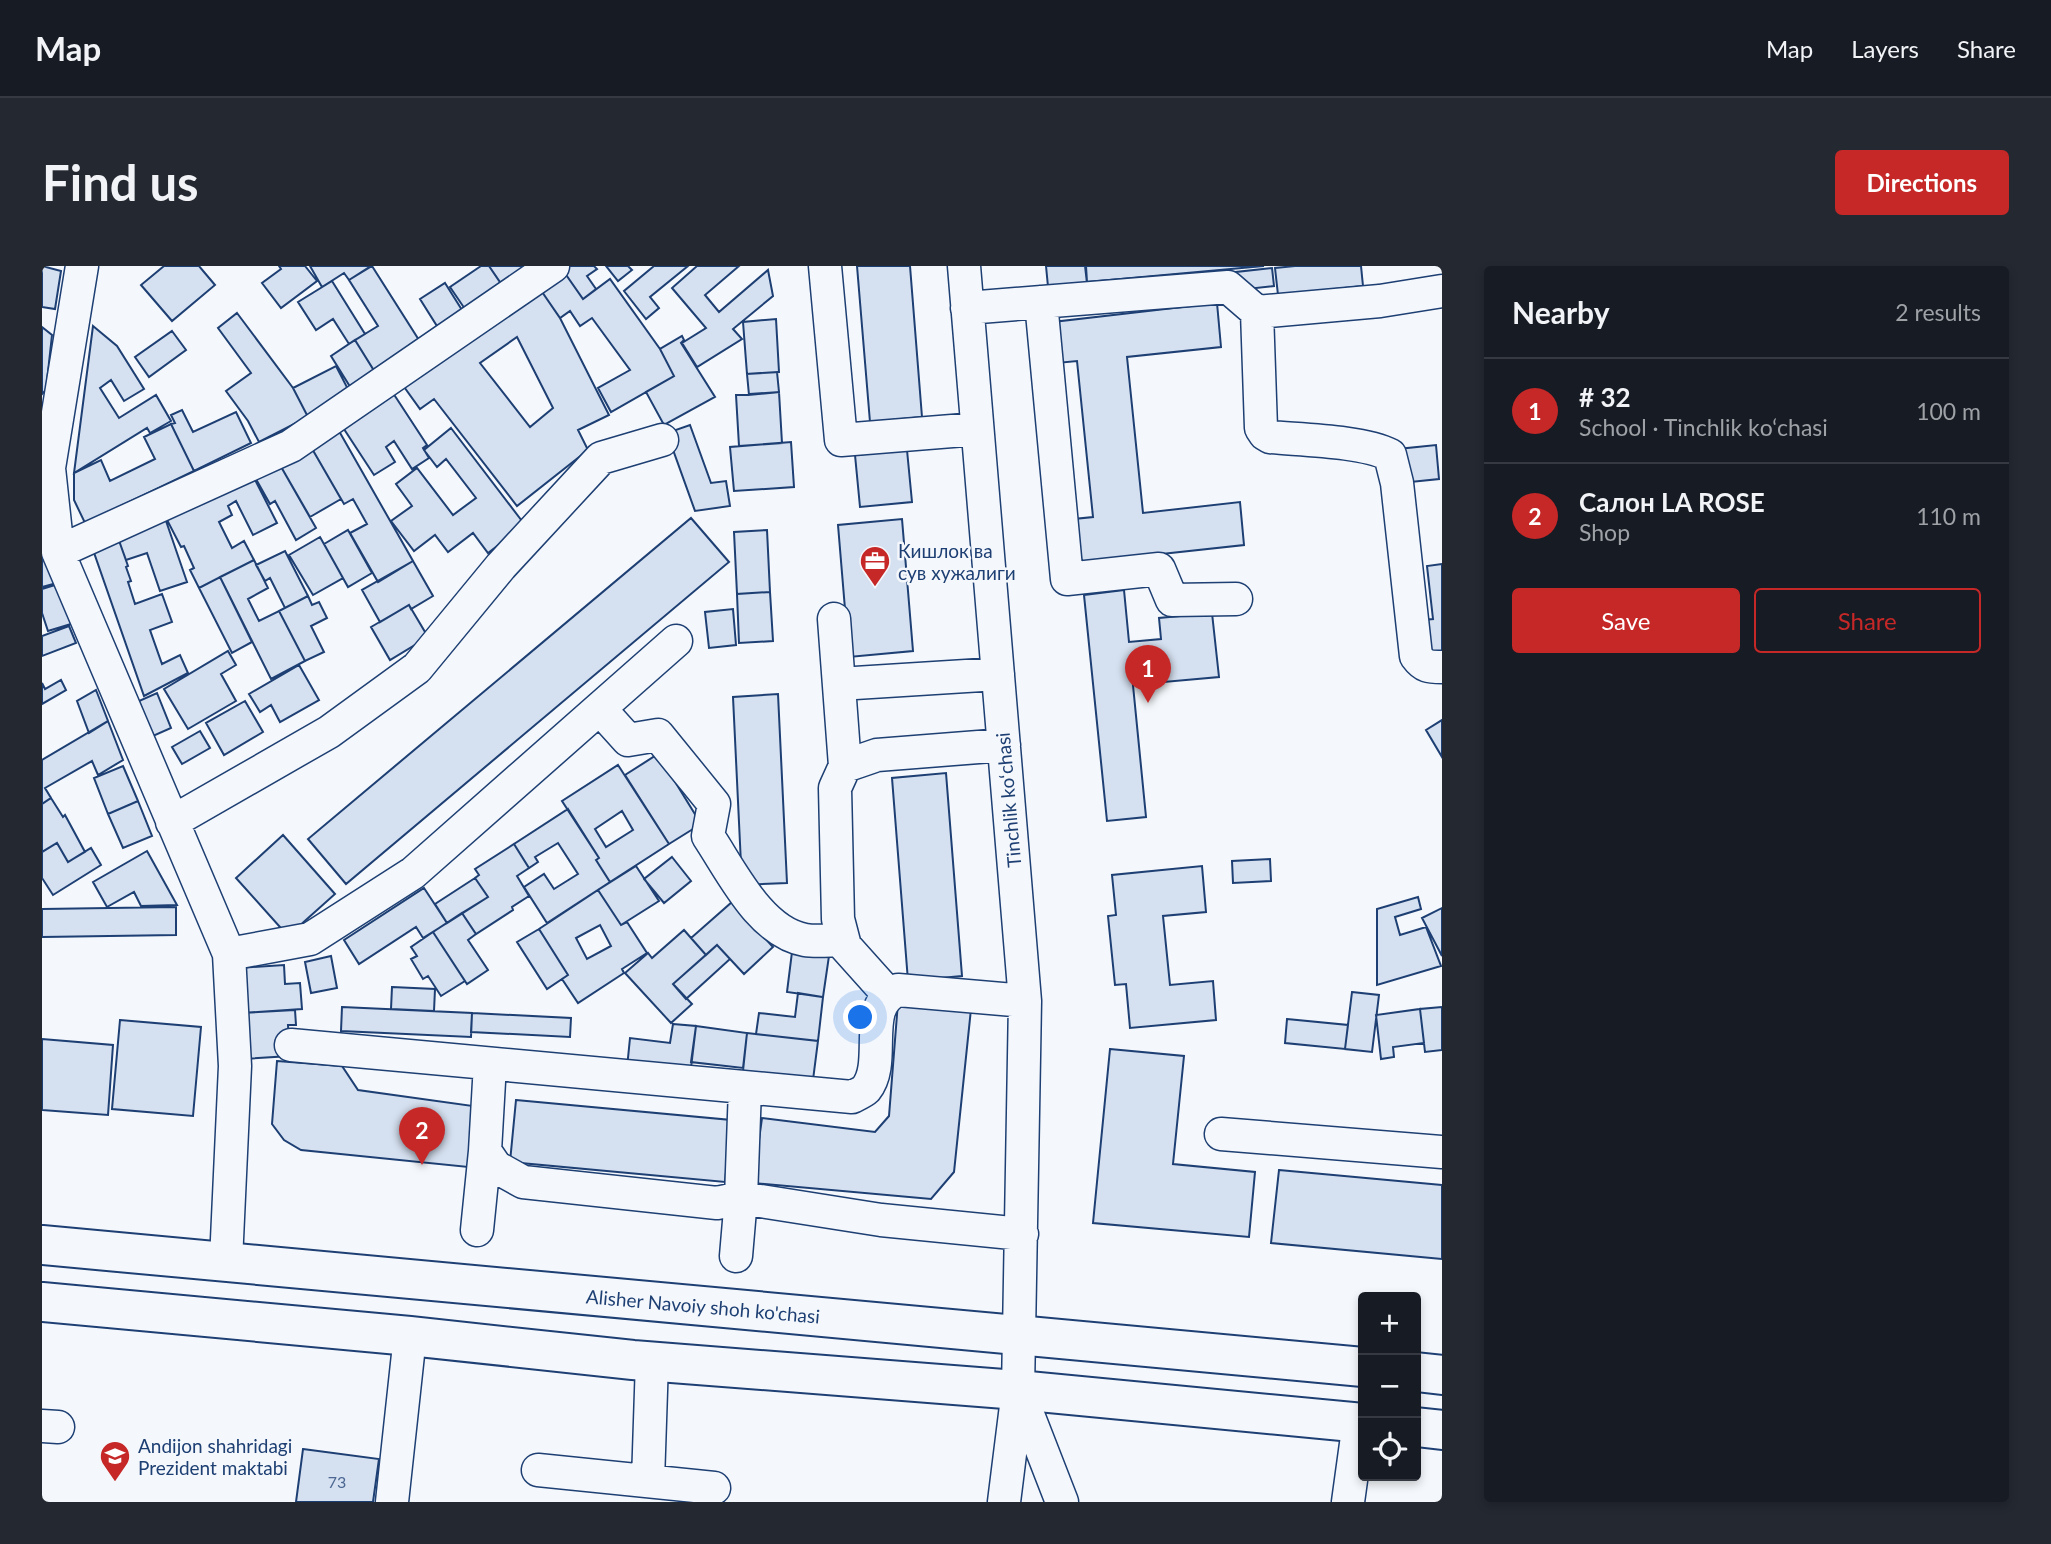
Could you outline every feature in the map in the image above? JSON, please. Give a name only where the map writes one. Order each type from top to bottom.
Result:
[{"type":"main road","name":"Alisher Navoiy shoh ko'chasi","points":[[42,1245],[1358,1367]]},
{"type":"main road","points":[[605,1357],[611,1298]]},
{"type":"main road","points":[[42,1302],[605,1357],[1018,1390],[1358,1422]]},
{"type":"main road","points":[[692,1364],[696,1306]]},
{"type":"main road","points":[[1421,1373],[1442,1375]]},
{"type":"main road","points":[[1421,1428],[1442,1430]]},
{"type":"street","points":[[82,266],[49,468],[58,552],[229,954],[235,1066],[226,1261]]},
{"type":"street","points":[[58,552],[291,446],[553,266]]},
{"type":"street","points":[[825,266],[841,440],[978,429]]},
{"type":"street","name":"Tinchlik kо‘chasi","points":[[964,266],[1025,1000],[1018,1390],[1004,1502]]},
{"type":"street","points":[[967,308],[1228,287],[1257,312],[1380,302],[1442,291]]},
{"type":"street","points":[[1041,302],[1067,579],[1159,569],[1172,600],[1236,598]]},
{"type":"street","points":[[1257,312],[1261,428],[1265,434],[1270,437],[1361,447],[1381,451],[1390,456],[1397,482],[1416,656],[1428,667],[1442,667]]},
{"type":"street","points":[[172,822],[329,732],[417,668],[501,566],[601,458],[662,440]]},
{"type":"street","points":[[834,619],[845,766],[835,788],[838,919],[845,946],[888,994]]},
{"type":"street","points":[[229,954],[310,939],[413,873],[676,641]]},
{"type":"street","points":[[839,684],[998,674]]},
{"type":"street","points":[[600,709],[628,740],[658,735],[714,804],[708,836],[758,911],[774,926],[804,940],[843,940]]},
{"type":"street","points":[[845,766],[877,755],[1004,745]]},
{"type":"street","points":[[291,1045],[852,1097],[866,1089],[872,1073],[880,1004],[888,994],[898,990],[1025,1000]]},
{"type":"street","points":[[477,1230],[490,1064]]},
{"type":"street","points":[[736,1256],[746,1087]]},
{"type":"street","points":[[1221,1134],[1442,1152]]},
{"type":"street","points":[[485,1151],[496,1167],[523,1182],[717,1203],[741,1198],[881,1220],[1022,1234]]},
{"type":"street","points":[[392,1502],[410,1336]]},
{"type":"street","points":[[648,1481],[652,1361]]},
{"type":"street","points":[[1018,1390],[1062,1502]]},
{"type":"street","points":[[1348,1502],[1358,1440]]},
{"type":"street","points":[[538,1470],[714,1488]]},
{"type":"building","points":[[42,266],[61,271],[55,309],[42,307]]},
{"type":"building","points":[[164,266],[199,266],[215,285],[172,321],[141,285]]},
{"type":"building","points":[[279,266],[305,266],[317,281],[281,308],[262,283],[281,269]]},
{"type":"building","points":[[310,266],[371,266],[349,280],[344,273],[322,287]]},
{"type":"building","points":[[372,266],[424,348],[378,377],[355,340],[378,326],[349,280]]},
{"type":"building","points":[[481,266],[489,266],[504,288],[467,312],[450,287]]},
{"type":"building","points":[[489,266],[536,266],[504,288]]},
{"type":"building","points":[[566,266],[594,266],[597,269],[587,276],[596,289],[583,299],[562,269]]},
{"type":"building","points":[[606,266],[628,266],[632,270],[618,281]]},
{"type":"building","points":[[654,266],[688,266],[650,297],[659,308],[646,319],[624,291]]},
{"type":"building","points":[[697,266],[739,266],[705,295],[719,312],[768,270],[773,296],[733,329],[742,339],[697,367],[682,343],[706,328],[672,288]]},
{"type":"building","points":[[857,266],[910,266],[922,417],[870,422]]},
{"type":"building","points":[[1046,266],[1085,266],[1088,292],[1049,297]]},
{"type":"building","points":[[1086,266],[1264,266],[1087,282]]},
{"type":"building","points":[[1361,266],[1363,286],[1278,295],[1275,268]]},
{"type":"building","points":[[1272,268],[1274,286],[1238,290],[1236,272]]},
{"type":"building","points":[[562,269],[583,299],[610,279],[660,349],[674,376],[611,412],[598,388],[630,370],[592,318],[580,326],[570,311],[560,318],[538,286]]},
{"type":"building","points":[[332,281],[365,334],[349,344],[333,319],[316,330],[298,302]]},
{"type":"building","points":[[445,283],[467,318],[442,334],[420,299]]},
{"type":"building","points":[[538,286],[560,318],[609,415],[578,430],[588,450],[517,506],[434,399],[420,409],[402,384]],"holes":[[[517,337],[553,408],[530,427],[480,363]]]},
{"type":"building","points":[[1217,303],[1221,347],[1127,357],[1143,513],[1240,502],[1244,545],[1079,563],[1074,519],[1093,517],[1077,361],[1057,363],[1053,322]]},
{"type":"building","points":[[237,313],[293,388],[308,417],[259,442],[248,421],[226,391],[251,373],[218,328]]},
{"type":"building","points":[[776,319],[779,372],[747,374],[743,322]]},
{"type":"building","points":[[93,326],[117,346],[144,389],[124,401],[111,380],[100,388],[119,418],[156,395],[171,421],[150,433],[147,428],[74,473]]},
{"type":"building","points":[[42,327],[52,335],[46,390],[42,394]]},
{"type":"building","points":[[172,331],[186,350],[149,377],[135,357]]},
{"type":"building","points":[[682,336],[684,340],[681,343],[715,397],[664,425],[646,392],[674,376],[660,349]]},
{"type":"building","points":[[355,340],[378,377],[354,393],[331,356]]},
{"type":"building","points":[[336,366],[351,395],[308,417],[293,388]]},
{"type":"building","points":[[777,372],[779,392],[749,395],[747,374]]},
{"type":"building","points":[[779,392],[782,443],[739,446],[736,395]]},
{"type":"building","points":[[393,393],[427,445],[423,448],[429,458],[412,469],[394,441],[386,447],[395,462],[374,475],[342,426]]},
{"type":"building","points":[[182,410],[193,432],[236,412],[251,443],[194,471],[171,424],[175,423],[171,415]]},
{"type":"building","points":[[171,424],[194,471],[85,523],[74,500],[74,473],[101,460],[110,481],[155,459],[144,437]]},
{"type":"building","points":[[335,424],[413,561],[378,582],[350,533],[367,524],[353,499],[344,504],[307,440]]},
{"type":"building","points":[[690,425],[711,483],[726,481],[730,506],[695,511],[667,433]]},
{"type":"building","points":[[451,428],[525,525],[488,553],[473,533],[448,552],[435,535],[414,551],[391,521],[412,506],[396,484],[417,468],[453,515],[476,498],[446,459],[437,467],[424,450]]},
{"type":"building","points":[[307,440],[341,499],[310,517],[276,458]]},
{"type":"building","points":[[791,442],[794,487],[734,491],[730,447]]},
{"type":"building","points":[[1436,445],[1439,479],[1401,483],[1398,449]]},
{"type":"building","points":[[907,450],[912,502],[860,507],[855,455]]},
{"type":"building","points":[[276,458],[316,528],[296,540],[275,501],[270,504],[252,472]]},
{"type":"building","points":[[249,468],[277,523],[253,535],[236,501],[228,506],[232,515],[219,522],[232,548],[244,541],[254,560],[199,588],[190,570],[194,568],[184,546],[181,547],[165,516]]},
{"type":"building","points":[[165,518],[187,582],[160,591],[147,553],[126,560],[117,535]]},
{"type":"building","points":[[691,518],[729,562],[346,884],[308,839]]},
{"type":"building","name":"Кишлок ва сув хужалиги","points":[[902,519],[913,651],[849,657],[838,525]]},
{"type":"building","points":[[348,530],[372,573],[348,587],[324,544]]},
{"type":"building","points":[[767,530],[770,592],[737,594],[734,532]]},
{"type":"building","points":[[117,535],[128,566],[126,567],[131,581],[128,582],[135,604],[162,594],[172,622],[150,630],[162,664],[180,655],[188,673],[144,696],[91,544]]},
{"type":"building","points":[[320,537],[343,578],[313,595],[289,555]]},
{"type":"building","points":[[42,538],[57,583],[42,587]]},
{"type":"building","points":[[285,551],[308,596],[285,608],[270,578],[265,581],[256,565]]},
{"type":"building","points":[[254,560],[268,588],[248,599],[259,621],[279,611],[305,661],[271,679],[220,577]]},
{"type":"building","points":[[413,561],[433,596],[411,609],[409,605],[380,622],[362,590]]},
{"type":"building","points":[[1442,564],[1442,656],[1427,658],[1423,620],[1433,619],[1427,566]]},
{"type":"building","points":[[220,577],[252,642],[232,653],[199,588]]},
{"type":"building","points":[[58,584],[71,624],[48,631],[42,613],[42,589]]},
{"type":"building","points":[[1124,590],[1129,642],[1161,639],[1159,618],[1212,613],[1219,677],[1164,682],[1162,662],[1131,665],[1146,817],[1107,821],[1084,595]]},
{"type":"building","points":[[770,592],[773,641],[739,643],[737,594]]},
{"type":"building","points":[[308,596],[312,605],[319,602],[327,618],[311,626],[324,652],[305,661],[279,611]]},
{"type":"building","points":[[409,605],[428,637],[390,660],[371,627]]},
{"type":"building","points":[[733,609],[736,645],[709,648],[705,612]]},
{"type":"building","points":[[69,626],[76,643],[42,656],[42,636]]},
{"type":"building","points":[[228,651],[236,665],[221,674],[236,701],[188,729],[164,689]]},
{"type":"building","points":[[299,665],[319,700],[280,722],[271,705],[260,712],[249,694]]},
{"type":"building","points":[[61,680],[66,690],[42,704],[42,683],[45,689]]},
{"type":"building","points":[[96,690],[108,721],[89,733],[77,701]]},
{"type":"building","points":[[157,693],[171,728],[153,736],[139,701]]},
{"type":"building","points":[[778,694],[787,883],[742,885],[733,697]]},
{"type":"building","points":[[245,701],[263,732],[224,755],[206,723]]},
{"type":"building","points":[[1442,720],[1442,757],[1426,730]]},
{"type":"building","points":[[108,721],[123,760],[98,775],[92,761],[45,788],[51,798],[42,804],[42,760]]},
{"type":"building","points":[[200,731],[210,748],[182,764],[172,747]]},
{"type":"building","points":[[658,754],[701,824],[669,844],[625,775]]},
{"type":"building","points":[[618,765],[669,844],[610,882],[596,860],[599,858],[562,801]],"holes":[[[622,811],[633,830],[606,847],[595,829]]]},
{"type":"building","points":[[123,766],[138,801],[108,814],[94,778]]},
{"type":"building","points":[[946,773],[962,976],[908,981],[892,778]]},
{"type":"building","points":[[51,798],[63,817],[65,815],[85,852],[68,862],[57,843],[42,852],[42,804]]},
{"type":"building","points":[[138,801],[152,836],[123,848],[108,814]]},
{"type":"building","points":[[568,809],[599,858],[596,860],[610,882],[547,923],[524,887],[544,874],[554,889],[578,874],[558,843],[535,857],[538,862],[529,868],[514,844]]},
{"type":"building","points":[[283,835],[335,894],[288,936],[236,878]]},
{"type":"building","points":[[57,843],[68,862],[91,848],[101,865],[53,895],[42,878],[42,852]]},
{"type":"building","points":[[514,844],[529,868],[517,876],[529,896],[476,934],[462,913],[488,897],[475,878],[479,875],[475,869]]},
{"type":"building","points":[[147,851],[177,905],[141,906],[134,892],[107,907],[93,882]]},
{"type":"building","points":[[672,857],[691,881],[664,903],[644,879]]},
{"type":"building","points":[[1270,859],[1271,881],[1233,883],[1232,861]]},
{"type":"building","points":[[636,866],[659,901],[621,925],[598,890]]},
{"type":"building","points":[[1202,866],[1206,912],[1163,916],[1170,985],[1213,981],[1216,1020],[1130,1028],[1126,984],[1115,985],[1108,916],[1116,915],[1112,875]]},
{"type":"building","points":[[475,878],[488,897],[447,923],[435,904]]},
{"type":"building","points":[[424,888],[447,923],[423,938],[416,927],[359,964],[344,940]]},
{"type":"building","points":[[598,890],[621,925],[627,922],[647,953],[622,969],[624,973],[578,1003],[562,979],[568,975],[539,929]],"holes":[[[600,925],[611,946],[587,959],[576,938]]]},
{"type":"building","points":[[1418,897],[1421,909],[1395,917],[1400,935],[1426,927],[1441,966],[1377,985],[1377,909]]},
{"type":"building","points":[[732,902],[773,947],[744,974],[717,945],[706,955],[691,938]]},
{"type":"building","points":[[176,907],[176,935],[42,937],[42,909]]},
{"type":"building","points":[[1442,908],[1442,956],[1422,918]]},
{"type":"building","points":[[462,913],[476,934],[468,940],[488,970],[467,984],[433,932]]},
{"type":"building","points":[[539,929],[568,975],[547,989],[517,942]]},
{"type":"building","points":[[684,930],[706,955],[673,984],[692,1004],[671,1023],[625,973],[648,953],[652,958]]},
{"type":"building","points":[[433,932],[465,981],[441,996],[428,976],[423,979],[411,959],[417,956],[411,947]]},
{"type":"building","points":[[717,945],[730,959],[686,999],[673,984]]},
{"type":"building","points":[[792,952],[829,956],[823,997],[787,992]]},
{"type":"building","points":[[331,956],[337,988],[311,993],[305,962]]},
{"type":"building","points":[[284,965],[285,984],[300,983],[302,1009],[241,1013],[239,968]]},
{"type":"building","points":[[392,987],[435,989],[434,1011],[391,1009]]},
{"type":"building","points":[[1352,992],[1379,995],[1372,1052],[1345,1049]]},
{"type":"building","points":[[798,993],[823,997],[818,1041],[756,1034],[759,1013],[795,1017]]},
{"type":"building","points":[[898,1002],[971,1009],[954,1172],[931,1199],[753,1183],[762,1118],[875,1132],[889,1116]]},
{"type":"building","points":[[342,1007],[472,1013],[471,1037],[341,1031]]},
{"type":"building","points":[[1442,1007],[1442,1050],[1425,1052],[1420,1009]]},
{"type":"building","points":[[1420,1009],[1424,1043],[1393,1047],[1394,1057],[1381,1059],[1376,1015]]},
{"type":"building","points":[[295,1010],[296,1025],[288,1025],[290,1056],[244,1059],[241,1013]]},
{"type":"building","points":[[472,1013],[571,1018],[570,1037],[471,1032]]},
{"type":"building","points":[[1287,1019],[1348,1025],[1345,1049],[1285,1043]]},
{"type":"building","points":[[120,1020],[201,1027],[193,1116],[112,1109]]},
{"type":"building","points":[[673,1024],[696,1026],[690,1076],[627,1068],[630,1038],[670,1043]]},
{"type":"building","points":[[696,1026],[747,1033],[743,1068],[691,1062]]},
{"type":"building","points":[[747,1033],[818,1041],[813,1080],[743,1071]]},
{"type":"building","points":[[42,1039],[113,1045],[108,1115],[42,1110]]},
{"type":"building","points":[[1110,1049],[1184,1056],[1173,1164],[1255,1172],[1249,1237],[1093,1223]]},
{"type":"building","points":[[277,1061],[342,1066],[358,1090],[473,1106],[468,1167],[301,1150],[284,1140],[272,1124]]},
{"type":"building","points":[[516,1100],[731,1120],[725,1182],[510,1162]]},
{"type":"building","points":[[1279,1170],[1442,1185],[1442,1259],[1271,1243]]},
{"type":"building","points":[[303,1449],[379,1459],[373,1502],[296,1502]]},
{"type":"place","name":"Кишлок ва сув хужалиги","points":[[875,588]]},
{"type":"place","name":"# 32","points":[[1148,703]]},
{"type":"place","name":"Салон LA ROSE","points":[[422,1165]]},
{"type":"place","name":"Andijon shahridagi Prezident maktabi","points":[[115,1483]]}]
